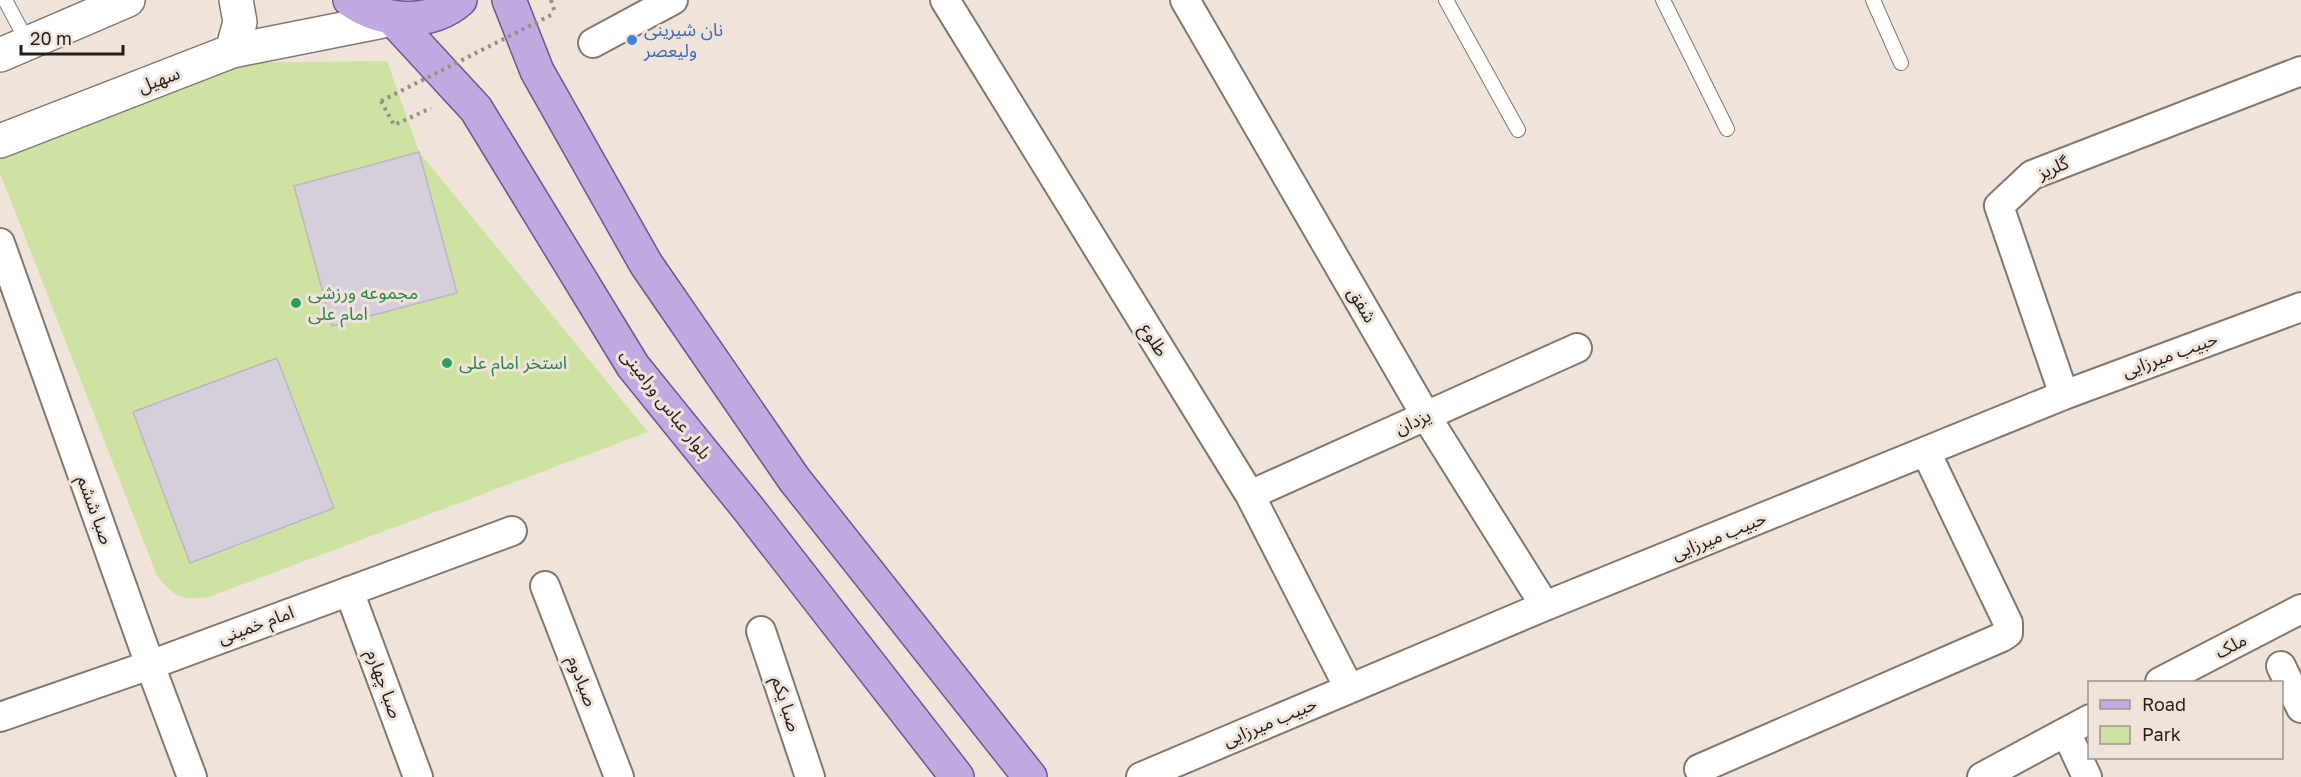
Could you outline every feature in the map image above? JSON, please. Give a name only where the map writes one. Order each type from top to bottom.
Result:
[{"type":"main road","points":[[14,50],[128,0]]},
{"type":"main road","points":[[232,51],[240,22],[236,0]]},
{"type":"main road","points":[[350,0],[364,10],[393,19],[425,17],[454,6],[460,0]]},
{"type":"main road","points":[[509,0],[537,71],[646,264],[794,478],[1030,777]]},
{"type":"main road","name":"سهیل","points":[[0,141],[232,51],[393,19]]},
{"type":"main road","name":"بلوار عباس ورامینی","points":[[393,19],[476,109],[633,366],[747,507],[957,777]]},
{"type":"street","points":[[592,42],[673,0]]},
{"type":"street","name":"طلوع","points":[[945,0],[1250,495],[1349,688]]},
{"type":"street","name":"شفق","points":[[1185,0],[1426,416],[1545,606]]},
{"type":"street","name":"گلریز","points":[[2064,395],[1999,207],[2032,175],[2301,71]]},
{"type":"street","name":"صبا ششم","points":[[0,243],[192,777]]},
{"type":"street","name":"حبیب میرزایی","points":[[1141,777],[1545,606],[2064,395],[2301,307]]},
{"type":"street","name":"یزدان","points":[[1250,495],[1577,348]]},
{"type":"street","points":[[1699,769],[2002,638],[2008,633],[2008,623],[1926,452]]},
{"type":"street","name":"امام خمینی","points":[[0,717],[150,665],[512,531]]},
{"type":"street","name":"صبادوم","points":[[544,586],[619,777]]},
{"type":"street","name":"صبا چهارم","points":[[350,591],[418,777]]},
{"type":"street","name":"ملک","points":[[2162,681],[2301,609]]},
{"type":"street","name":"صبا یکم","points":[[761,631],[810,777]]},
{"type":"street","points":[[2281,666],[2301,708]]},
{"type":"street","points":[[1982,777],[2078,726],[2087,777]]},
{"type":"lane","points":[[5,0],[14,50]]},
{"type":"lane","points":[[1446,0],[1518,130]]},
{"type":"lane","points":[[1663,0],[1727,129]]},
{"type":"lane","points":[[1873,0],[1901,63]]},
{"type":"path","points":[[394,125],[381,101],[555,13],[551,0]]},
{"type":"green space","name":"مجموعه ورزشی امام علی","points":[[387,61],[419,152],[648,432],[209,597],[179,596],[157,576],[0,173],[0,148],[196,63]]},
{"type":"building","points":[[419,152],[457,293],[332,326],[294,186]]},
{"type":"building","points":[[277,358],[334,508],[190,563],[133,412]]},
{"type":"place","name":"نان شیرینی ولیعصر","points":[[632,40]]},
{"type":"place","name":"مجموعه ورزشی امام علی","points":[[296,303]]},
{"type":"place","name":"استخر امام علی","points":[[447,363]]}]
